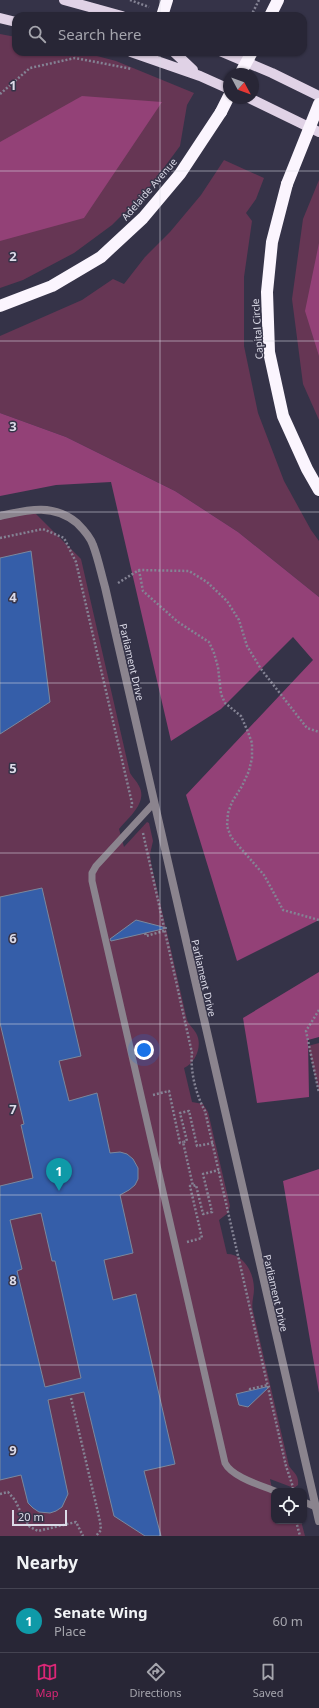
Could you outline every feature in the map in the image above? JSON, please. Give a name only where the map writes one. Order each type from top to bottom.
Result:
[{"type":"highway","points":[[163,12],[167,0]]},
{"type":"highway","points":[[272,12],[277,2]]},
{"type":"highway","points":[[243,68],[250,56]]},
{"type":"highway","name":"Adelaide Avenue","points":[[0,306],[52,286],[101,257],[143,218],[180,174],[209,131],[224,104]]},
{"type":"highway","name":"Capital Circle","points":[[319,104],[287,184],[272,242],[267,292],[270,352],[283,416],[307,469],[319,490]]},
{"type":"highway","points":[[307,469],[319,481]]},
{"type":"main road","points":[[64,0],[108,12]]},
{"type":"main road","points":[[0,18],[12,21]]},
{"type":"main road","points":[[144,56],[200,76],[223,86]]},
{"type":"main road","points":[[178,56],[200,76]]},
{"type":"main road","points":[[232,56],[272,73],[319,96]]},
{"type":"main road","points":[[259,103],[319,132]]},
{"type":"street","name":"Parliament Drive","points":[[0,516],[30,509],[54,511],[71,518],[80,525],[93,544],[105,587],[319,1521]]},
{"type":"lane","points":[[154,803],[96,866],[92,876],[92,881],[225,1463],[235,1474],[271,1489]]},
{"type":"lane","points":[[307,1503],[316,1507]]},
{"type":"path","points":[[0,94],[30,68],[75,58],[114,65]]},
{"type":"path","points":[[0,538],[43,529],[64,538],[76,562],[132,802],[131,815]]},
{"type":"path","points":[[115,584],[122,582],[140,570],[189,571],[208,582],[227,601],[239,620],[248,646],[261,670],[307,728],[319,732]]},
{"type":"path","points":[[140,570],[143,591],[178,622],[208,642],[214,653],[218,667],[220,694],[225,703],[240,716],[252,743],[252,758],[249,771],[232,802],[228,813],[227,826],[231,837],[264,875],[283,910],[319,920]]},
{"type":"path","points":[[84,593],[88,591]]},
{"type":"path","points":[[142,827],[192,1053],[191,1064],[200,1102],[205,1111],[286,1466],[293,1488]]},
{"type":"path","points":[[145,933],[146,936],[164,931]]},
{"type":"path","points":[[319,1010],[306,1031],[319,1093]]},
{"type":"path","points":[[150,1096],[168,1091],[180,1143],[183,1142]]},
{"type":"path","points":[[183,1142],[187,1141],[180,1113],[189,1111],[197,1146],[212,1143]]},
{"type":"path","points":[[183,1142],[193,1186]]},
{"type":"path","points":[[193,1186],[196,1185],[203,1214],[212,1212],[203,1174],[219,1170]]},
{"type":"path","points":[[184,1242],[202,1238],[190,1186],[193,1186]]},
{"type":"path","points":[[250,1390],[268,1385]]},
{"type":"path","points":[[71,1398],[102,1530],[96,1536]]},
{"type":"path","points":[[0,1494],[8,1492],[15,1500],[30,1527],[38,1531],[76,1522],[83,1536]]},
{"type":"path","points":[[297,1524],[300,1536]]},
{"type":"shaded area","points":[[0,34],[12,36],[12,56],[97,56],[116,61],[194,93],[187,105],[180,146],[149,188],[112,225],[74,253],[23,280],[0,288]]},
{"type":"shaded area","points":[[82,96],[162,102],[84,218],[0,241],[0,142]]},
{"type":"shaded area","points":[[224,160],[264,178],[256,199],[246,213],[252,221],[244,277],[244,346],[258,413],[284,481],[311,530],[319,541],[319,597],[238,532],[175,491],[66,437],[0,413],[0,336],[82,300],[113,279],[124,284],[145,257],[170,232],[201,195]]},
{"type":"shaded area","points":[[319,180],[319,420],[303,384],[292,299],[303,219]]},
{"type":"shaded area","points":[[319,243],[319,356],[305,311]]},
{"type":"shaded area","points":[[0,413],[66,437],[175,491],[238,532],[319,597],[319,920],[237,961],[186,795],[313,660],[293,637],[221,709],[171,741],[111,482],[56,485],[0,496]]},
{"type":"shaded area","points":[[31,509],[81,559],[130,773],[138,784],[141,792],[141,798],[136,809],[119,829],[124,847],[147,822],[149,823],[153,841],[150,854],[151,863],[187,1020],[196,1033],[199,1043],[195,1058],[188,1066],[184,1068],[192,1102],[203,1104],[208,1112],[230,1206],[228,1213],[219,1220],[226,1250],[227,1254],[238,1257],[243,1261],[250,1271],[254,1283],[252,1305],[253,1311],[289,1466],[296,1474],[298,1479],[298,1485],[294,1488],[270,1479],[272,1488],[271,1524],[302,1524],[305,1536],[0,1536],[0,516]]},
{"type":"shaded area","points":[[319,972],[319,1037],[308,1040],[309,1097],[257,1103],[243,1018]]},
{"type":"shaded area","points":[[319,1043],[319,1092],[308,1046]]},
{"type":"shaded area","points":[[319,1169],[319,1393],[283,1181]]},
{"type":"building","points":[[31,551],[50,702],[0,734],[0,558]]},
{"type":"building","points":[[42,888],[81,1056],[59,1061],[69,1101],[97,1093],[110,1153],[120,1152],[127,1154],[133,1159],[138,1168],[138,1179],[135,1185],[120,1195],[133,1253],[104,1260],[113,1300],[136,1294],[175,1464],[144,1471],[161,1536],[145,1536],[114,1516],[84,1392],[48,1400],[68,1494],[62,1507],[50,1513],[39,1512],[28,1503],[21,1475],[0,1480],[0,1186],[33,1178],[21,1125],[24,1124],[0,1023],[0,897]],"holes":[[[41,1213],[52,1261],[55,1261],[81,1378],[45,1387],[17,1271],[22,1269],[10,1220]]]},
{"type":"building","points":[[136,920],[167,928],[111,941],[110,939]]},
{"type":"building","points":[[270,1386],[248,1407],[239,1405],[236,1394]]},
{"type":"place","name":"Senate Wing","points":[[59,1191]]}]
